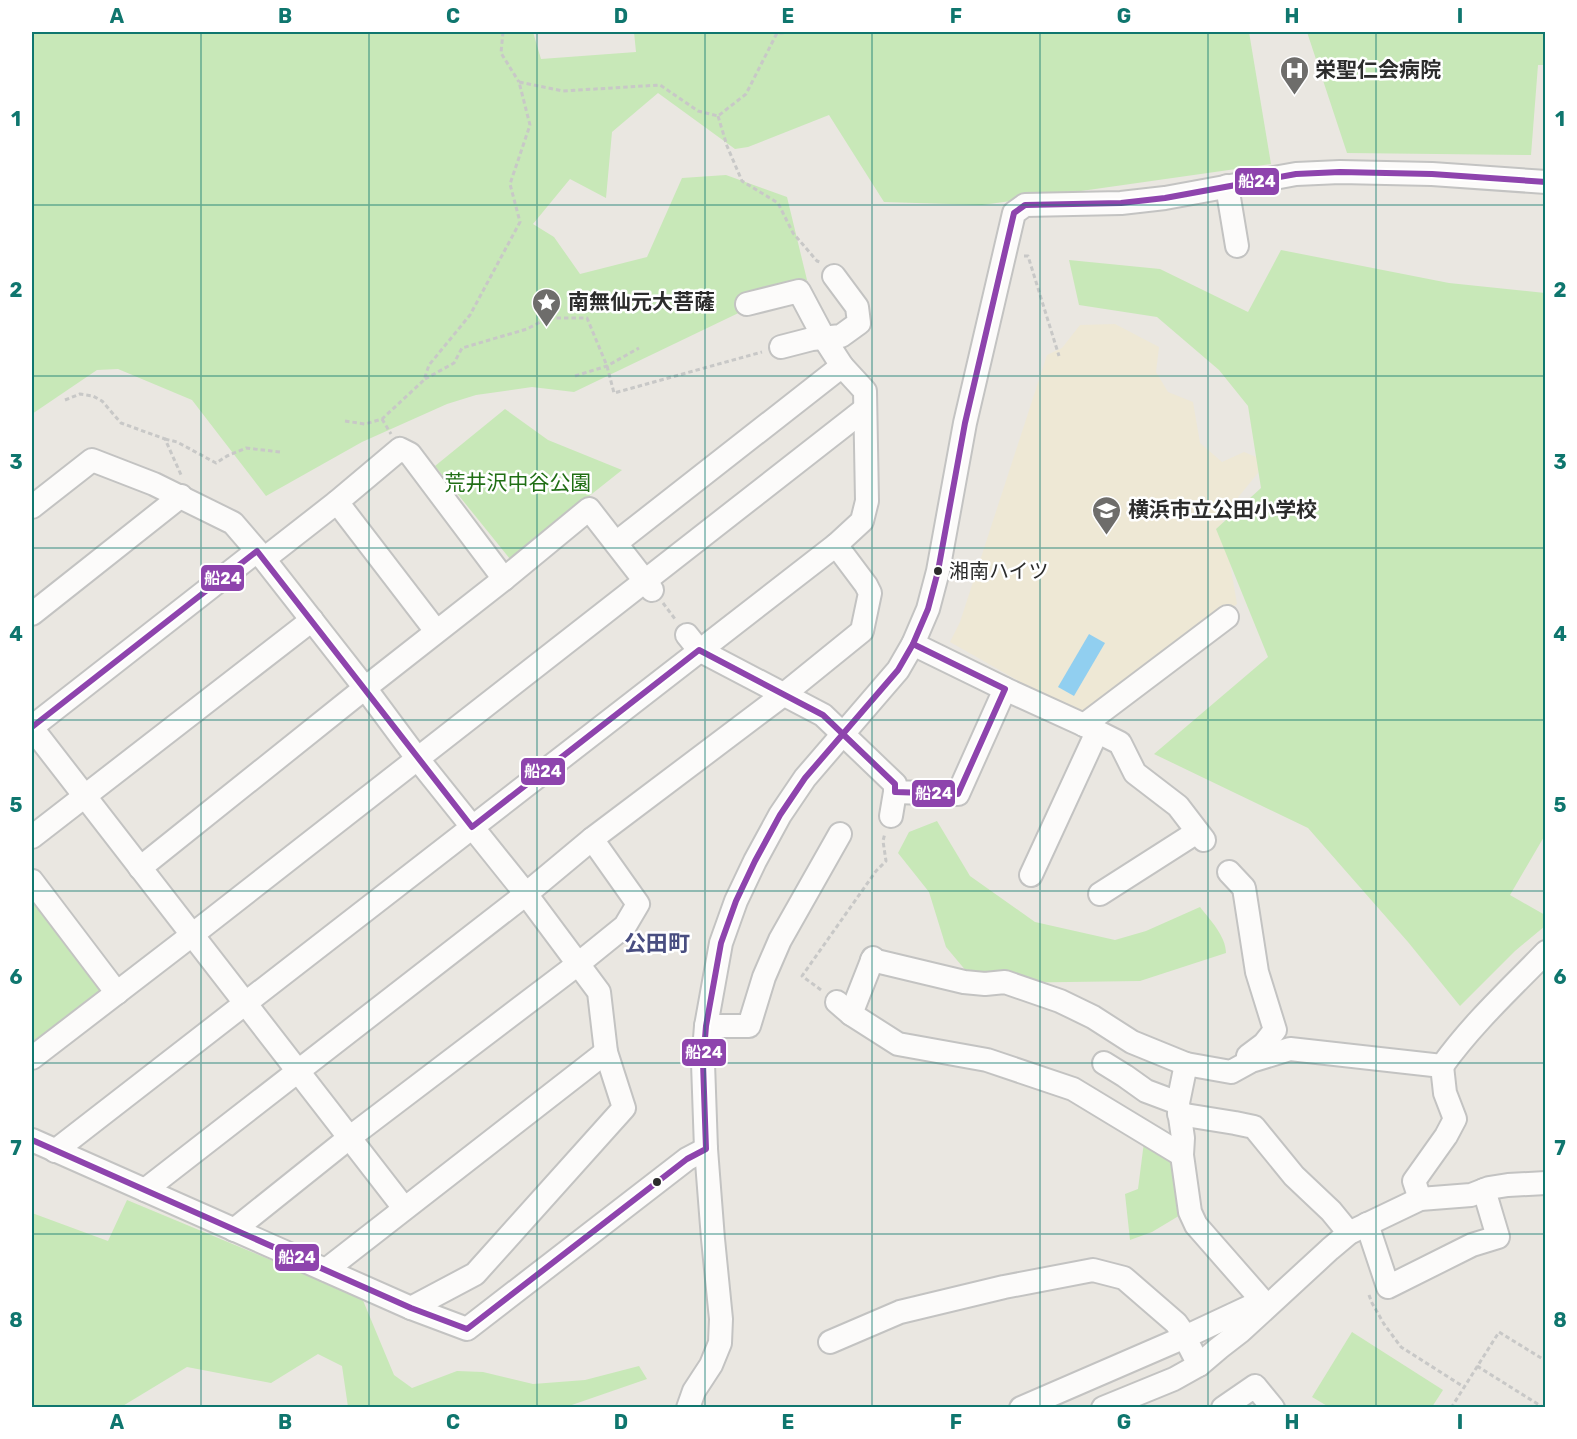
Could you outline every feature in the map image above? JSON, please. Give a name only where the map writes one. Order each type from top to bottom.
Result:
[{"type":"street","points":[[688,1407],[694,1390],[711,1365],[720,1343],[721,1319],[706,1149],[703,1063],[706,1026],[721,943],[736,901],[780,814],[805,778],[898,670],[913,644],[928,609],[938,571],[964,423],[1014,213],[1025,205],[1121,203],[1165,198],[1296,174],[1340,172],[1432,174],[1545,182]]},
{"type":"street","points":[[1227,186],[1237,246]]},
{"type":"street","points":[[781,347],[812,339],[841,336],[860,323],[857,307],[834,276]]},
{"type":"street","points":[[55,1151],[472,827],[693,642],[836,545],[862,521],[867,501],[864,392],[842,366],[799,291],[747,304]]},
{"type":"street","points":[[616,543],[842,366]]},
{"type":"street","points":[[32,1058],[417,758],[649,585],[864,409]]},
{"type":"street","points":[[404,1208],[32,728],[260,555],[337,502],[400,449],[410,454],[504,579]]},
{"type":"street","points":[[32,507],[92,460],[187,500],[233,523],[312,620],[417,758],[526,894],[599,992],[606,1052],[624,1108],[475,1274],[411,1308]]},
{"type":"street","points":[[32,614],[187,500]]},
{"type":"street","points":[[337,502],[436,631]]},
{"type":"street","points":[[140,868],[589,509],[649,585]]},
{"type":"street","points":[[145,1190],[526,894],[592,839],[783,695],[862,631],[870,594],[866,585],[836,545]]},
{"type":"street","points":[[1031,875],[1091,728],[1227,617]]},
{"type":"street","points":[[32,837],[312,620]]},
{"type":"street","points":[[693,642],[823,716],[895,784],[889,820]]},
{"type":"street","points":[[913,644],[1120,743],[1135,772],[1178,806],[1200,836],[1100,894]]},
{"type":"street","points":[[895,792],[958,794],[1005,689]]},
{"type":"street","points":[[706,1026],[749,1026],[764,977],[780,940],[840,834]]},
{"type":"street","points":[[234,1230],[349,1138],[625,926],[638,904],[592,839]]},
{"type":"street","points":[[1229,872],[1244,888],[1257,972],[1275,1030],[1264,1044],[1248,1056],[1251,1061]]},
{"type":"street","points":[[32,881],[117,993]]},
{"type":"street","points":[[1420,1199],[1414,1180],[1446,1136],[1455,1119],[1445,1093],[1442,1066],[1494,1003],[1545,952]]},
{"type":"street","points":[[1182,1155],[1073,1089],[987,1060],[898,1044],[844,1008],[872,959],[964,982],[985,984],[1005,982],[1060,1000],[1093,1017],[1132,1042],[1186,1064],[1231,1072],[1251,1061],[1290,1049],[1442,1066]]},
{"type":"street","points":[[326,1269],[606,1052]]},
{"type":"street","points":[[1104,1063],[1146,1092],[1179,1108],[1254,1127],[1294,1176],[1331,1211],[1358,1229],[1388,1287],[1472,1245],[1498,1237],[1484,1190]]},
{"type":"street","points":[[1186,1064],[1179,1108],[1183,1138],[1182,1155],[1190,1212],[1196,1225],[1264,1304]]},
{"type":"street","points":[[32,1140],[411,1308],[467,1329],[687,1159],[706,1149]]},
{"type":"street","points":[[1095,1376],[1105,1407],[1174,1379],[1199,1365],[1241,1331],[1264,1304],[1358,1229],[1420,1199],[1470,1195],[1508,1185],[1545,1183]]},
{"type":"street","points":[[830,1342],[900,1312],[1004,1287],[1094,1270],[1124,1278],[1176,1323],[1199,1365]]},
{"type":"street","points":[[1021,1407],[1264,1304]]},
{"type":"street","points":[[1223,1407],[1255,1386],[1273,1407]]},
{"type":"path","points":[[424,380],[429,365],[470,315],[520,222],[510,184],[530,125],[519,82],[501,53],[503,32]]},
{"type":"path","points":[[718,116],[746,94],[777,33],[803,32]]},
{"type":"path","points":[[519,82],[563,91],[660,84],[698,111],[718,116]]},
{"type":"path","points":[[718,116],[727,146],[742,181],[778,203],[793,233],[817,261],[829,266],[834,276]]},
{"type":"path","points":[[1028,256],[1059,356]]},
{"type":"path","points":[[345,421],[365,424],[382,419],[424,380],[454,363],[462,348],[527,329],[548,318],[587,318],[607,366],[614,393],[781,347]]},
{"type":"path","points":[[575,376],[607,366],[639,348]]},
{"type":"path","points":[[65,400],[80,394],[93,396],[102,401],[121,423],[177,442],[216,463],[246,448],[280,452]]},
{"type":"path","points":[[165,439],[187,500]]},
{"type":"path","points":[[649,585],[693,642]]},
{"type":"path","points":[[810,982],[802,976],[886,861],[883,841],[889,820]]},
{"type":"path","points":[[1372,1303],[1401,1347],[1464,1388]]},
{"type":"path","points":[[1459,1407],[1452,1406],[1499,1332],[1545,1361]]},
{"type":"path","points":[[1477,1366],[1544,1407]]},
{"type":"shaded area","name":"横浜市立公田小学校","points":[[1115,324],[1159,347],[1156,372],[1168,392],[1193,402],[1200,443],[1222,462],[1244,452],[1261,459],[1258,473],[1222,517],[1237,604],[1084,718],[950,642],[960,622],[1047,355],[1062,348],[1080,325]]},
{"type":"green space","points":[[32,32],[533,32],[541,59],[636,52],[634,32],[1249,32],[1271,164],[982,205],[884,202],[829,115],[748,147],[735,149],[658,93],[612,132],[606,198],[570,179],[533,224],[554,237],[580,274],[647,257],[682,178],[726,175],[787,197],[807,280],[574,392],[532,387],[476,395],[447,404],[362,442],[266,496],[192,400],[118,369],[97,370],[32,414]]},
{"type":"green space","points":[[1307,32],[1545,32],[1545,65],[1538,65],[1531,155],[1347,153]]},
{"type":"green space","points":[[1281,250],[1449,283],[1545,293],[1545,835],[1510,895],[1545,915],[1545,926],[1515,951],[1460,1006],[1408,942],[1308,828],[1154,754],[1268,657],[1216,529],[1261,488],[1248,406],[1219,370],[1157,317],[1079,305],[1069,260],[1160,269],[1248,312]]},
{"type":"green space","name":"荒井沢中谷公園","points":[[505,409],[548,440],[622,470],[510,559],[435,466]]},
{"type":"green space","points":[[937,821],[970,876],[1035,922],[1115,940],[1146,931],[1200,907],[1220,934],[1226,953],[1140,981],[1002,983],[967,972],[946,947],[929,892],[898,853],[909,832]]},
{"type":"green space","points":[[32,891],[107,987],[32,1045]]},
{"type":"green space","points":[[1144,1142],[1178,1161],[1182,1214],[1152,1232],[1130,1240],[1125,1194],[1138,1189]]},
{"type":"green space","points":[[127,1200],[362,1298],[394,1375],[412,1388],[457,1371],[483,1372],[533,1384],[585,1380],[639,1366],[647,1379],[566,1407],[348,1407],[342,1366],[318,1354],[271,1383],[187,1367],[121,1407],[32,1407],[32,1213],[108,1241]]},
{"type":"green space","points":[[1352,1332],[1443,1390],[1432,1407],[1329,1407],[1312,1397]]},
{"type":"water","points":[[1089,634],[1105,643],[1074,696],[1058,687]]},
{"type":"transit line","name":"船24","points":[[32,1140],[411,1308],[467,1329],[687,1159],[706,1149],[703,1063],[706,1026],[721,943],[736,901],[780,815],[805,778],[898,670],[913,644],[928,609],[938,571],[965,423],[1014,213],[1025,205],[1121,203],[1165,198],[1296,174],[1340,172],[1432,174],[1546,182]]},
{"type":"transit line","name":"船24","points":[[32,727],[257,551],[472,827],[699,650],[823,715],[895,784],[895,792],[958,794],[1005,689],[913,644]]},
{"type":"place","name":"栄聖仁会病院","points":[[1294,96]]},
{"type":"place","name":"南無仙元大菩薩","points":[[547,328]]},
{"type":"place","name":"横浜市立公田小学校","points":[[1107,536]]},
{"type":"place","name":"湘南ハイツ","points":[[938,571]]},
{"type":"district","name":"公田町","points":[[657,943]]}]
